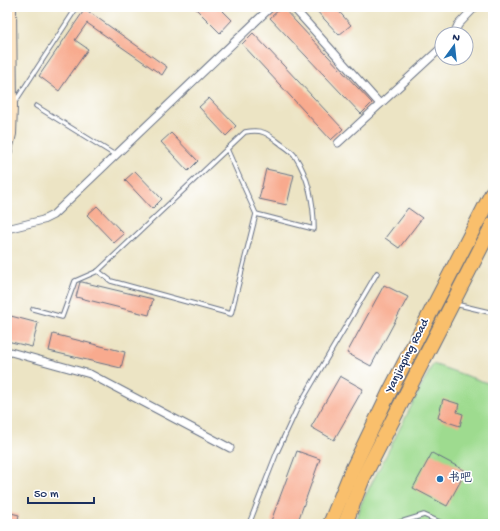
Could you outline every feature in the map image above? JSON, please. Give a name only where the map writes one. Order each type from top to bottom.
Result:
[{"type":"highway","name":"Yanjiaping Road","points":[[330,524],[351,472],[389,393],[493,191]]},
{"type":"highway","name":"Yanjiaping Road","points":[[345,524],[363,478],[493,224]]},
{"type":"street","points":[[7,151],[11,134],[12,106],[9,20],[11,7]]},
{"type":"street","points":[[7,229],[43,220],[54,215],[271,7]]},
{"type":"street","points":[[293,7],[380,104]]},
{"type":"street","points":[[458,26],[474,7]]},
{"type":"street","points":[[338,143],[434,54]]},
{"type":"street","points":[[7,351],[90,374],[230,448]]},
{"type":"lane","points":[[12,106],[77,7]]},
{"type":"lane","points":[[36,106],[116,155]]},
{"type":"lane","points":[[33,309],[62,317],[75,281],[98,271],[245,132],[257,130],[270,135],[294,155],[309,186],[314,212],[314,230],[256,214]]},
{"type":"lane","points":[[98,271],[111,281],[232,314],[256,214],[227,149]]},
{"type":"lane","points":[[249,524],[277,452],[297,410],[377,274]]},
{"type":"lane","points":[[452,303],[493,313]]},
{"type":"lane","points":[[394,524],[424,515],[444,524]]},
{"type":"green space","points":[[433,364],[493,385],[493,524],[356,524],[361,504]]},
{"type":"building","points":[[194,7],[219,7],[232,20],[220,33]]},
{"type":"building","points":[[282,7],[372,103],[361,114],[270,18]]},
{"type":"building","points":[[313,7],[335,7],[351,25],[339,35]]},
{"type":"building","points":[[85,9],[167,67],[162,75],[87,23],[75,40],[88,49],[59,91],[39,76]]},
{"type":"building","points":[[253,33],[343,129],[331,140],[242,44]]},
{"type":"building","points":[[209,98],[236,126],[226,136],[199,107]]},
{"type":"building","points":[[171,133],[198,161],[188,171],[161,142]]},
{"type":"building","points":[[266,169],[294,175],[287,205],[259,199]]},
{"type":"building","points":[[135,171],[162,199],[152,209],[125,180]]},
{"type":"building","points":[[97,206],[124,234],[114,243],[87,215]]},
{"type":"building","points":[[408,208],[422,218],[399,248],[385,238]]},
{"type":"building","points":[[80,282],[153,299],[149,315],[76,297]]},
{"type":"building","points":[[384,285],[408,297],[371,366],[347,353]]},
{"type":"building","points":[[7,315],[38,323],[32,347],[7,341]]},
{"type":"building","points":[[53,334],[125,352],[121,368],[49,351]]},
{"type":"building","points":[[340,376],[363,389],[334,440],[311,427]]},
{"type":"building","points":[[443,399],[459,404],[457,412],[463,414],[460,426],[438,418]]},
{"type":"building","points":[[297,451],[320,459],[297,524],[279,524],[271,521]]},
{"type":"building","name":"书吧","points":[[432,453],[466,471],[447,506],[413,488]]},
{"type":"building","points":[[7,512],[19,515],[17,524],[7,524]]},
{"type":"place","name":"书吧","points":[[440,479]]}]
